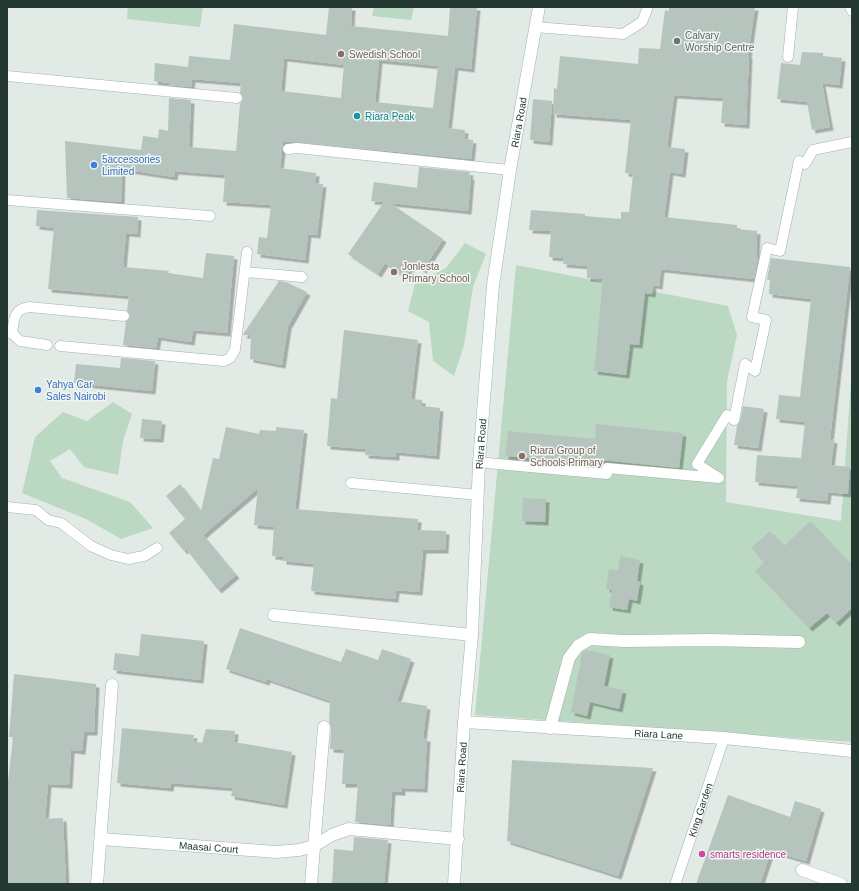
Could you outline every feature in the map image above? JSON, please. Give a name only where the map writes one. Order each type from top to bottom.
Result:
[{"type":"street","name":"Riara Road","points":[[454,884],[458,839],[464,722],[472,635],[478,495],[493,285],[510,170],[539,7]]},
{"type":"street","points":[[274,615],[472,635]]},
{"type":"street","points":[[550,728],[569,658],[578,646],[590,639],[624,641],[710,640],[799,642]]},
{"type":"street","points":[[97,884],[102,839],[112,685]]},
{"type":"street","name":"Riara Lane","points":[[464,722],[724,738],[852,751]]},
{"type":"street","points":[[311,884],[324,728]]},
{"type":"street","name":"Maasai Court","points":[[102,839],[276,852],[299,850],[314,846],[332,835],[349,830],[458,839]]},
{"type":"street","points":[[802,870],[841,884]]},
{"type":"lane","points":[[535,28],[623,34],[642,22],[648,7]]},
{"type":"lane","points":[[788,57],[793,7]]},
{"type":"lane","points":[[850,7],[852,11]]},
{"type":"lane","points":[[7,76],[237,98]]},
{"type":"lane","points":[[487,463],[607,474],[607,468],[719,478],[696,464],[727,415],[734,420],[745,364],[755,370],[766,320],[752,317],[767,248],[780,251],[800,161],[805,164],[813,150],[852,142]]},
{"type":"lane","points":[[288,149],[297,148],[510,170]]},
{"type":"lane","points":[[7,200],[210,216]]},
{"type":"lane","points":[[60,346],[224,361],[230,358],[235,350],[247,252]]},
{"type":"lane","points":[[245,272],[302,277]]},
{"type":"lane","points":[[47,345],[20,341],[9,333],[15,313],[21,308],[29,307],[124,316]]},
{"type":"lane","points":[[351,483],[478,495]]},
{"type":"lane","points":[[7,507],[36,510],[48,520],[61,523],[91,546],[111,555],[128,559],[144,556],[157,548]]},
{"type":"lane","name":"King Garden","points":[[676,882],[724,738]]},
{"type":"green space","points":[[128,7],[203,7],[200,27],[127,19]]},
{"type":"green space","points":[[374,7],[414,7],[411,20],[372,16]]},
{"type":"green space","points":[[465,243],[486,254],[473,287],[464,345],[454,376],[433,361],[429,322],[408,311],[415,284],[446,268]]},
{"type":"green space","points":[[516,265],[728,306],[737,335],[727,381],[726,502],[841,521],[852,367],[852,742],[475,715]]},
{"type":"green space","points":[[113,402],[132,414],[123,441],[118,475],[84,467],[70,449],[50,461],[62,478],[130,502],[153,528],[121,539],[86,519],[22,493],[35,437],[63,412],[87,421]]},
{"type":"building","points":[[329,7],[352,7],[351,26],[448,36],[450,7],[477,7],[471,69],[455,67],[448,128],[465,130],[464,139],[473,140],[471,159],[283,141],[280,168],[316,173],[315,183],[323,184],[317,235],[308,234],[305,260],[257,254],[259,237],[267,238],[271,205],[223,202],[225,175],[175,171],[174,177],[122,169],[121,202],[67,198],[65,141],[141,150],[143,136],[158,138],[159,129],[168,131],[169,98],[191,100],[189,147],[236,151],[240,104],[243,98],[240,93],[241,83],[192,79],[191,87],[169,85],[169,83],[154,81],[155,63],[188,67],[189,56],[230,60],[234,24],[326,35]],"holes":[[[284,58],[344,65],[341,98],[281,91]],[[379,60],[438,66],[433,108],[375,102]]]},
{"type":"building","points":[[669,7],[755,7],[748,55],[746,125],[721,123],[723,98],[674,95],[667,147],[685,149],[682,174],[670,172],[664,217],[737,225],[737,229],[757,231],[756,257],[758,257],[754,279],[661,269],[659,286],[653,285],[652,294],[645,293],[639,345],[630,344],[626,375],[594,371],[603,279],[587,278],[587,266],[563,264],[564,258],[549,257],[551,231],[529,230],[531,210],[585,214],[585,216],[621,219],[621,212],[629,212],[633,174],[625,173],[631,120],[553,114],[554,88],[557,89],[560,56],[638,64],[639,48],[660,49],[665,10],[669,11]]},
{"type":"building","points":[[802,52],[823,53],[823,56],[842,58],[839,85],[822,83],[830,127],[812,130],[807,102],[777,99],[781,63],[800,65]]},
{"type":"building","points":[[533,99],[552,101],[549,142],[530,140]]},
{"type":"building","points":[[419,167],[470,172],[469,176],[471,176],[468,211],[390,203],[443,239],[423,270],[414,264],[405,277],[385,263],[378,274],[348,254],[384,202],[371,201],[374,182],[417,188]]},
{"type":"building","points":[[37,210],[138,217],[137,234],[126,233],[123,267],[169,271],[168,273],[203,278],[206,253],[234,256],[227,333],[193,330],[191,342],[158,337],[156,348],[123,345],[126,322],[130,317],[127,310],[129,296],[48,289],[54,228],[36,226]]},
{"type":"building","points":[[771,258],[850,267],[830,439],[834,440],[831,465],[850,467],[848,494],[828,492],[827,501],[796,498],[798,486],[755,482],[757,455],[801,458],[805,422],[776,419],[779,395],[800,397],[811,299],[769,294],[770,280],[767,280]]},
{"type":"building","points":[[279,281],[286,282],[307,292],[288,326],[282,365],[250,359],[251,335],[243,335]]},
{"type":"building","points":[[344,330],[418,340],[411,399],[422,400],[422,406],[440,408],[436,456],[396,452],[396,457],[365,455],[366,449],[327,446],[331,398],[337,399]]},
{"type":"building","points":[[121,358],[155,361],[152,391],[74,383],[76,364],[120,368]]},
{"type":"building","points":[[743,406],[764,409],[758,448],[734,445],[737,426],[740,421]]},
{"type":"building","points":[[142,419],[162,421],[160,439],[140,438]]},
{"type":"building","points":[[596,424],[683,433],[679,468],[573,457],[573,462],[505,456],[508,431],[595,439]]},
{"type":"building","points":[[226,427],[259,434],[260,430],[276,431],[276,427],[304,430],[295,509],[418,519],[417,530],[446,531],[445,550],[423,550],[419,592],[396,590],[395,599],[311,591],[314,564],[283,561],[283,557],[272,556],[274,527],[254,525],[258,488],[203,535],[236,575],[218,590],[186,549],[184,551],[169,533],[185,519],[166,496],[180,484],[201,511],[213,458],[219,459]]},
{"type":"building","points":[[523,498],[546,499],[545,522],[522,521]]},
{"type":"building","points":[[810,521],[852,566],[852,608],[836,623],[827,613],[809,628],[755,571],[764,562],[751,548],[770,531],[784,546]]},
{"type":"building","points":[[620,556],[640,560],[637,581],[640,582],[637,601],[629,599],[627,610],[609,607],[612,590],[606,589],[609,569],[618,570]]},
{"type":"building","points":[[240,628],[341,662],[346,649],[378,660],[382,649],[411,659],[397,701],[427,706],[423,738],[427,738],[424,789],[402,788],[402,792],[392,792],[390,825],[355,822],[358,784],[342,784],[344,750],[330,749],[330,701],[267,679],[266,682],[226,669]]},
{"type":"building","points":[[141,634],[204,641],[200,680],[113,670],[115,653],[139,656]]},
{"type":"building","points":[[586,650],[610,655],[604,686],[623,690],[619,709],[590,702],[587,716],[571,712],[582,653]]},
{"type":"building","points":[[14,674],[96,684],[94,732],[84,732],[82,751],[71,750],[69,785],[48,784],[45,819],[63,818],[66,884],[7,884],[7,791],[13,737],[9,737]]},
{"type":"building","points":[[122,728],[194,735],[193,741],[202,743],[206,729],[235,731],[234,742],[292,752],[284,805],[231,796],[233,788],[171,783],[170,788],[117,783]]},
{"type":"building","points":[[512,760],[653,768],[618,876],[507,841]]},
{"type":"building","points":[[728,795],[790,817],[795,801],[821,809],[806,861],[771,851],[760,884],[696,884]]},
{"type":"building","points":[[354,837],[388,840],[384,884],[332,884],[334,849],[353,851]]},
{"type":"place","name":"Calvary Worship Centre","points":[[677,41]]},
{"type":"place","name":"Swedish School","points":[[341,54]]},
{"type":"place","name":"Riara Peak","points":[[357,116]]},
{"type":"place","name":"5accessories Limited","points":[[94,165]]},
{"type":"place","name":"Jonlesta Primary School","points":[[394,272]]},
{"type":"place","name":"Yahya Car Sales Nairobi","points":[[38,390]]},
{"type":"place","name":"Riara Group of Schools Primary","points":[[522,456]]},
{"type":"place","name":"smarts residence","points":[[702,854]]}]
